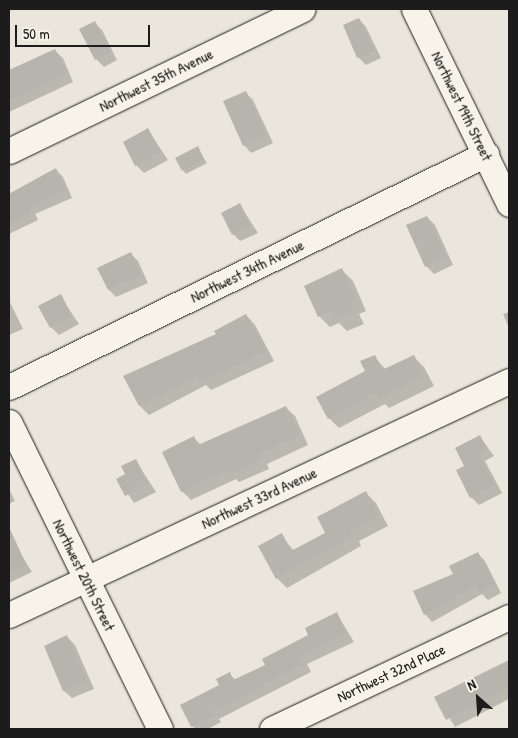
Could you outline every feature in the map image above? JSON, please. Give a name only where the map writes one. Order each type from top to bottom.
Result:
[{"type":"street","name":"Northwest 35th Avenue","points":[[9,151],[303,9]]},
{"type":"street","name":"Northwest 19th Street","points":[[414,9],[509,204]]},
{"type":"street","name":"Northwest 34th Avenue","points":[[9,387],[486,154]]},
{"type":"street","name":"Northwest 33rd Avenue","points":[[9,615],[509,381]]},
{"type":"street","name":"Northwest 20th Street","points":[[9,422],[160,729]]},
{"type":"street","name":"Northwest 32nd Place","points":[[272,729],[509,616]]},
{"type":"building","points":[[359,18],[374,51],[357,58],[343,25]]},
{"type":"building","points":[[95,21],[111,52],[95,60],[79,29]]},
{"type":"building","points":[[55,49],[67,74],[9,100],[9,70]]},
{"type":"building","points":[[246,91],[266,135],[243,146],[223,101]]},
{"type":"building","points":[[148,128],[161,152],[135,166],[123,142]]},
{"type":"building","points":[[198,146],[204,159],[182,171],[175,158]]},
{"type":"building","points":[[56,168],[66,190],[28,207],[31,212],[9,223],[9,194]]},
{"type":"building","points":[[240,203],[251,225],[232,235],[221,213]]},
{"type":"building","points":[[427,216],[446,257],[425,267],[406,225]]},
{"type":"building","points":[[131,252],[141,275],[108,290],[97,268]]},
{"type":"building","points":[[342,268],[356,299],[349,303],[353,312],[335,320],[331,311],[318,317],[304,286]]},
{"type":"building","points":[[61,294],[72,316],[50,328],[38,306]]},
{"type":"building","points":[[246,314],[266,352],[201,382],[198,376],[139,406],[123,376],[216,334],[214,331]]},
{"type":"building","points":[[375,355],[382,370],[414,355],[424,376],[378,398],[375,393],[328,419],[316,397],[365,371],[360,361]]},
{"type":"building","points":[[286,406],[300,435],[259,455],[261,460],[229,474],[227,470],[181,492],[162,452],[194,436],[198,445]]},
{"type":"building","points":[[480,435],[487,448],[478,453],[495,485],[470,498],[456,470],[464,466],[455,448]]},
{"type":"building","points":[[136,459],[149,484],[125,496],[116,479],[125,474],[121,466]]},
{"type":"building","points":[[366,491],[379,516],[350,531],[352,536],[276,579],[258,546],[282,533],[291,551],[325,533],[317,517]]},
{"type":"building","points":[[9,527],[26,564],[9,572]]},
{"type":"building","points":[[478,552],[495,585],[479,593],[476,586],[424,615],[413,591],[453,574],[449,566]]},
{"type":"building","points":[[337,612],[347,634],[300,656],[304,664],[213,712],[214,715],[191,727],[180,705],[219,685],[216,679],[230,672],[233,680],[265,665],[262,659],[308,635],[305,628]]},
{"type":"building","points":[[67,635],[87,681],[63,691],[44,646]]},
{"type":"building","points":[[509,660],[509,687],[446,720],[434,697]]}]
